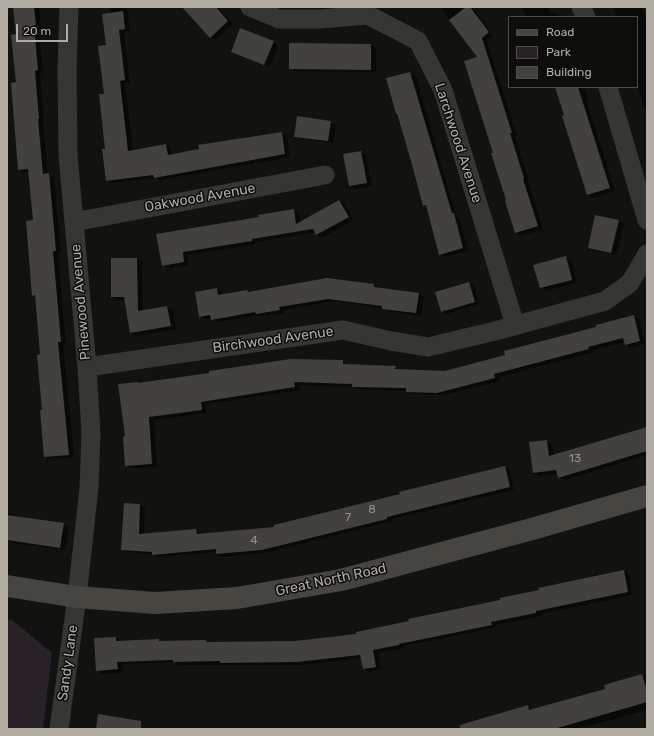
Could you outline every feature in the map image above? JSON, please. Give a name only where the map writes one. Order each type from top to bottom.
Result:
[{"type":"main road","name":"Great North Road","points":[[7,586],[77,597],[156,603],[237,598],[341,580],[532,529],[647,496]]},
{"type":"street","name":"Pinewood Avenue","points":[[69,7],[67,69],[68,148],[87,366],[91,433],[89,488],[77,597]]},
{"type":"street","name":"Larchwood Avenue","points":[[250,7],[279,18],[320,19],[368,15],[418,41],[443,90],[515,325]]},
{"type":"street","points":[[581,7],[586,16]]},
{"type":"street","points":[[608,88],[647,220]]},
{"type":"street","name":"Oakwood Avenue","points":[[74,222],[325,175]]},
{"type":"street","name":"Birchwood Avenue","points":[[87,366],[343,330],[391,341],[428,347],[605,300],[630,283],[647,254]]},
{"type":"street","name":"Sandy Lane","points":[[59,729],[77,597]]},
{"type":"green space","points":[[7,619],[12,620],[52,653],[43,729],[7,729]]},
{"type":"building","points":[[13,7],[34,7],[38,70],[35,71],[38,119],[43,174],[49,173],[56,251],[53,251],[61,342],[58,342],[69,455],[44,457],[40,410],[42,410],[37,355],[40,354],[35,295],[32,296],[26,221],[33,220],[28,169],[18,170],[11,83],[16,82],[11,35],[16,34]]},
{"type":"building","points":[[182,7],[216,7],[228,21],[210,38]]},
{"type":"building","points":[[466,7],[470,7],[489,32],[482,38],[512,133],[510,133],[538,226],[515,233],[491,153],[493,153],[464,61],[477,57],[449,20]]},
{"type":"building","points":[[123,11],[125,29],[119,30],[125,80],[120,81],[128,151],[166,144],[168,155],[199,149],[198,145],[282,132],[285,154],[154,178],[153,175],[106,181],[102,149],[105,149],[99,94],[104,94],[98,46],[106,45],[102,14]]},
{"type":"building","points":[[240,28],[274,41],[264,65],[231,52]]},
{"type":"building","points":[[289,43],[371,44],[371,70],[289,69]]},
{"type":"building","points":[[410,72],[452,213],[454,213],[463,248],[439,255],[426,205],[423,206],[386,78]]},
{"type":"building","points":[[555,88],[578,88],[610,188],[587,195],[562,116],[564,115]]},
{"type":"building","points":[[297,116],[331,121],[328,141],[294,137]]},
{"type":"building","points":[[361,151],[367,183],[349,186],[343,154]]},
{"type":"building","points":[[339,200],[349,217],[316,235],[313,229],[183,252],[184,262],[162,266],[156,234],[259,217],[258,215],[294,209],[296,224]]},
{"type":"building","points":[[595,215],[619,220],[611,253],[588,248]]},
{"type":"building","points":[[566,256],[572,280],[540,288],[533,265]]},
{"type":"building","points":[[111,258],[137,258],[138,311],[167,306],[171,326],[130,333],[124,297],[111,297]]},
{"type":"building","points":[[327,278],[374,284],[374,287],[419,293],[416,313],[382,309],[382,306],[328,299],[279,307],[280,310],[256,314],[255,312],[211,320],[210,315],[199,317],[195,292],[217,288],[218,295],[247,290],[248,292]]},
{"type":"building","points":[[469,282],[475,302],[441,312],[435,292]]},
{"type":"building","points":[[634,315],[640,341],[625,345],[623,338],[588,347],[589,349],[494,374],[495,378],[437,393],[406,392],[406,388],[352,387],[352,384],[294,382],[295,387],[201,402],[202,410],[149,417],[152,464],[125,466],[123,437],[125,436],[118,384],[138,383],[209,373],[209,371],[291,359],[343,360],[343,364],[396,366],[395,369],[445,371],[505,355],[504,351],[596,327],[596,325]]},
{"type":"building","points":[[647,427],[647,451],[558,478],[556,470],[533,473],[529,442],[547,440],[549,456]]},
{"type":"building","points":[[505,466],[510,487],[387,517],[387,519],[262,550],[216,554],[216,549],[152,555],[152,552],[121,550],[124,503],[140,504],[139,534],[196,529],[197,534],[274,527],[274,525]]},
{"type":"building","points":[[7,515],[64,523],[60,548],[7,540]]},
{"type":"building","points":[[624,570],[628,592],[536,611],[536,613],[491,622],[492,625],[373,650],[376,667],[363,669],[360,655],[297,662],[220,663],[220,661],[173,662],[173,660],[117,662],[118,669],[96,671],[94,638],[116,637],[116,641],[159,639],[159,641],[206,640],[206,642],[295,641],[356,634],[356,632],[409,621],[408,619],[500,600],[500,598],[539,590],[538,588]]},
{"type":"building","points":[[642,674],[647,691],[647,702],[554,729],[460,729],[460,725],[528,705],[529,710],[605,689],[604,685]]},
{"type":"building","points":[[98,714],[141,721],[141,729],[96,729]]}]
